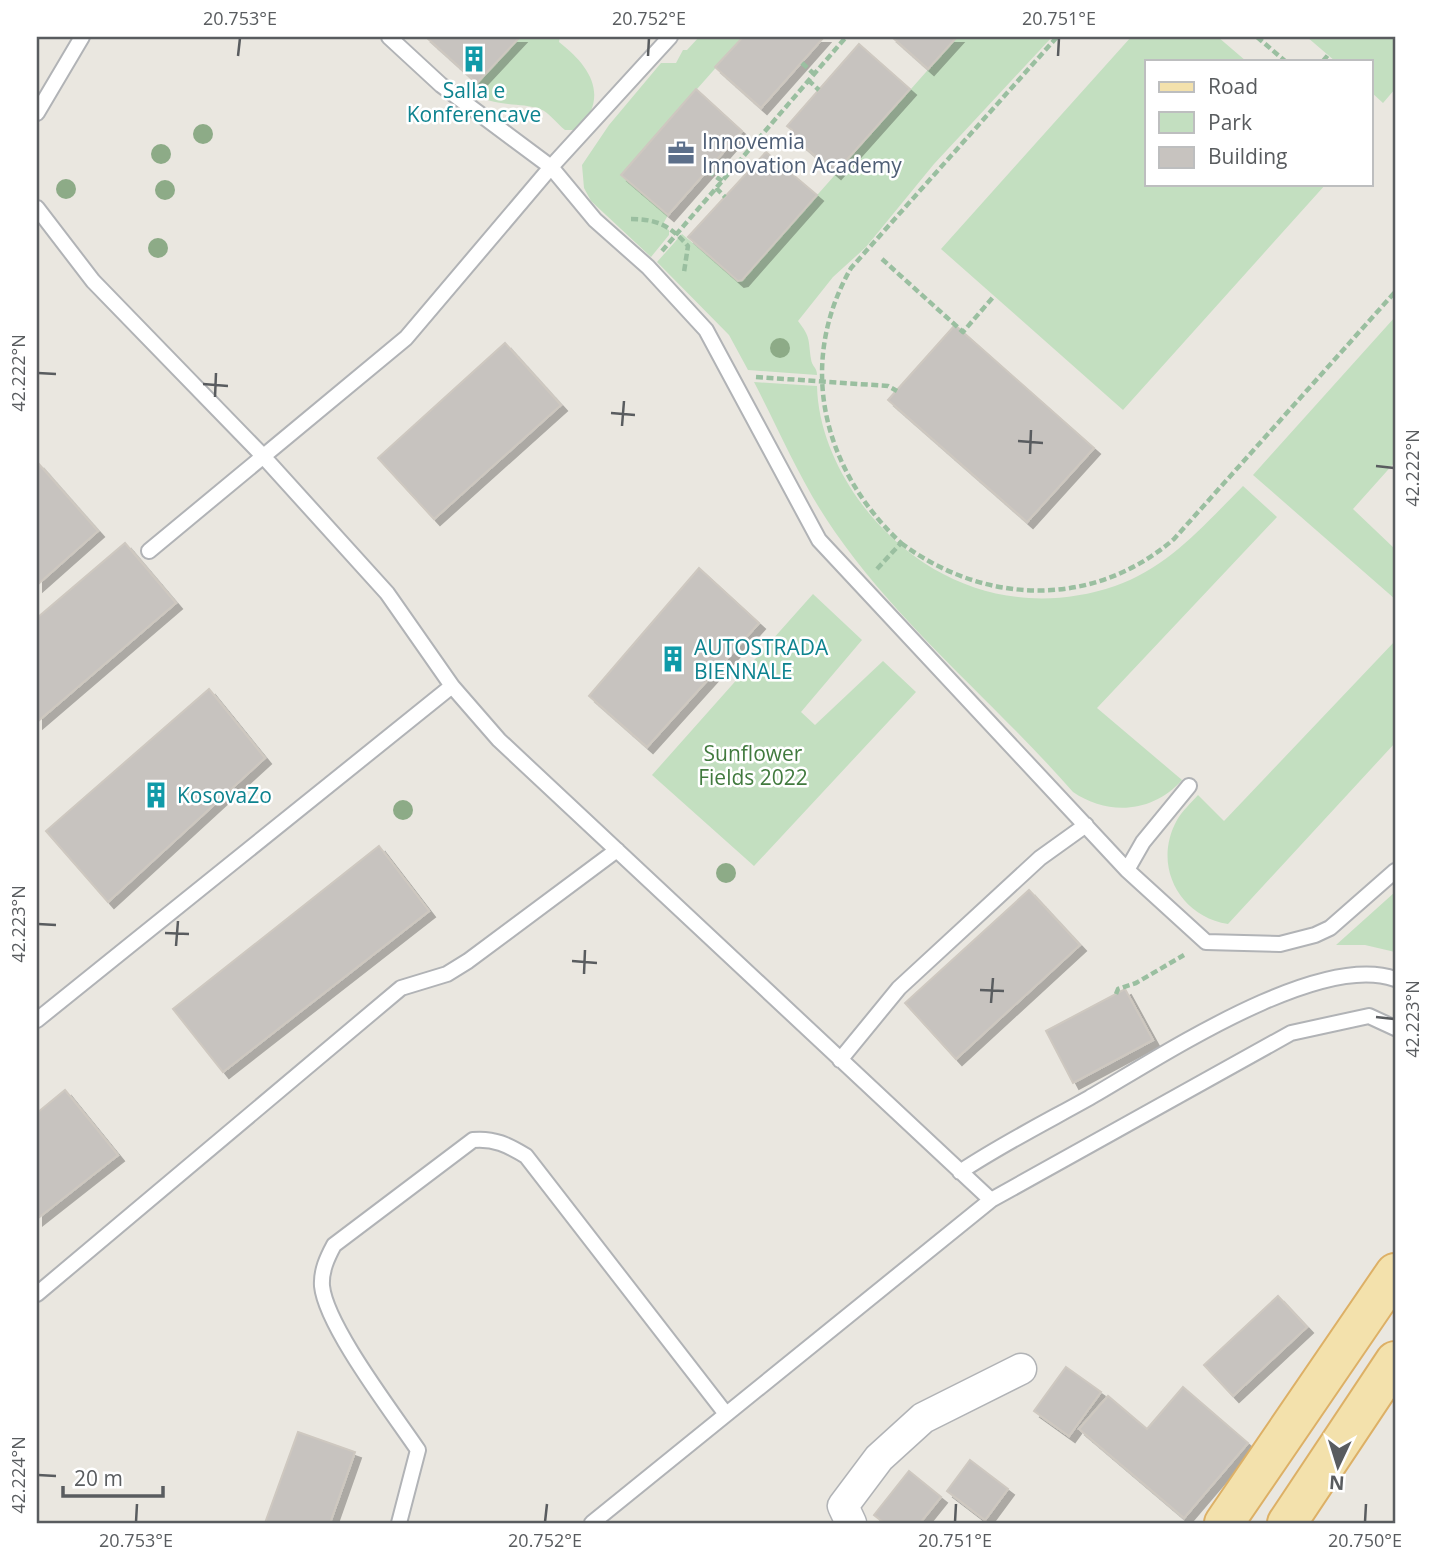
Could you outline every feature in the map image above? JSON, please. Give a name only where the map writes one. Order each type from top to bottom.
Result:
[{"type":"main road","points":[[1224,1523],[1395,1273]]},
{"type":"main road","points":[[1287,1523],[1395,1362]]},
{"type":"street","points":[[851,1523],[844,1506],[879,1458],[923,1418],[1021,1369]]},
{"type":"lane","points":[[37,113],[82,37]]},
{"type":"lane","points":[[389,37],[441,85],[551,167],[595,220],[648,267],[706,330],[819,540],[1127,870],[1206,942],[1263,945],[1315,935],[1330,928],[1395,871]]},
{"type":"lane","points":[[149,551],[406,338],[551,167],[670,37]]},
{"type":"lane","points":[[37,208],[93,281],[262,455],[387,593],[452,686],[499,740],[991,1200]]},
{"type":"lane","points":[[37,1020],[452,686]]},
{"type":"lane","points":[[1127,870],[1143,842],[1189,786]]},
{"type":"lane","points":[[840,1060],[899,988],[1040,858],[1086,825]]},
{"type":"lane","points":[[37,1294],[401,988],[447,974],[468,961],[617,850]]},
{"type":"lane","points":[[960,1172],[1002,1144],[1221,1022],[1271,998],[1326,979],[1384,975],[1395,979]]},
{"type":"lane","points":[[592,1523],[991,1200],[1291,1033],[1369,1016],[1395,1028]]},
{"type":"lane","points":[[399,1523],[418,1450],[331,1317],[322,1284],[324,1268],[334,1245],[473,1140],[488,1139],[503,1143],[526,1156],[726,1414]]},
{"type":"path","points":[[648,267],[846,37]]},
{"type":"path","points":[[1057,37],[851,268],[830,316],[825,334],[822,381],[826,419],[841,464],[870,509],[901,543],[937,568],[999,589],[1052,590],[1094,582],[1126,571],[1174,539],[1395,292]]},
{"type":"path","points":[[1257,37],[1284,60]]},
{"type":"path","points":[[1324,60],[1328,55]]},
{"type":"path","points":[[802,63],[813,73]]},
{"type":"path","points":[[808,80],[819,90]]},
{"type":"path","points":[[708,171],[722,181]]},
{"type":"path","points":[[716,188],[725,197]]},
{"type":"path","points":[[595,220],[647,219],[666,224],[677,234]]},
{"type":"path","points":[[882,259],[963,332],[994,296]]},
{"type":"path","points":[[776,377],[888,386],[897,391]]},
{"type":"path","points":[[860,584],[901,543]]},
{"type":"path","points":[[1116,994],[1126,985],[1136,983],[1206,942]]},
{"type":"green space","points":[[520,37],[560,37],[559,42],[587,71],[592,82],[593,105],[578,130],[565,130],[540,109],[495,102],[472,89],[473,80],[477,83]]},
{"type":"green space","points":[[699,37],[743,37],[621,175],[668,215],[662,226],[669,230],[669,235],[651,257],[591,201],[584,188],[582,165],[609,125],[661,63],[676,63],[683,50],[687,50]]},
{"type":"green space","points":[[957,37],[1052,37],[934,164],[866,247],[833,277],[798,321],[807,335],[817,375],[748,370],[729,335],[657,262],[682,234],[737,280],[742,280]]},
{"type":"green space","points":[[1131,37],[1218,37],[1245,60],[1145,60],[1145,186],[1324,186],[1123,410],[941,249]]},
{"type":"green space","points":[[1307,37],[1395,37],[1395,89],[1383,103],[1372,93],[1372,60],[1334,60]]},
{"type":"green space","points":[[1395,317],[1395,462],[1353,509],[1395,549],[1395,599],[1253,475]]},
{"type":"green space","points":[[754,382],[817,386],[824,431],[835,460],[858,499],[882,528],[909,552],[939,572],[972,586],[1006,595],[1041,598],[1078,595],[1115,586],[1134,578],[1185,544],[1243,486],[1277,517],[1097,708],[1182,780],[1158,799],[1130,807],[1101,805],[1073,792],[919,633],[861,567],[812,496]]},
{"type":"green space","name":"Sunflower Fields 2022","points":[[813,594],[862,640],[801,712],[815,725],[883,661],[916,692],[754,866],[652,775]]},
{"type":"green space","points":[[1395,641],[1395,743],[1228,924],[1196,911],[1175,886],[1169,871],[1170,837],[1181,813],[1198,795],[1224,821]]},
{"type":"green space","points":[[1395,892],[1395,952],[1365,945],[1336,945]]},
{"type":"building","name":"Salla e Konferencave","points":[[426,37],[520,37],[477,83]]},
{"type":"building","name":"Salla e Konferencave","points":[[426,37],[520,37],[477,83]]},
{"type":"building","points":[[743,37],[824,37],[761,108],[715,67]]},
{"type":"building","points":[[892,37],[957,37],[928,69]]},
{"type":"building","points":[[859,44],[910,89],[835,173],[790,134],[792,130],[787,126]]},
{"type":"building","name":"Innovemia Innovation Academy","points":[[696,89],[742,131],[668,215],[621,175]]},
{"type":"building","points":[[766,152],[817,195],[742,280],[738,281],[688,237]]},
{"type":"building","points":[[955,325],[1094,448],[1027,522],[888,400]]},
{"type":"building","points":[[505,343],[561,405],[434,519],[378,458]]},
{"type":"building","points":[[38,463],[98,531],[37,585],[37,465]]},
{"type":"building","points":[[125,543],[176,603],[37,722],[37,618]]},
{"type":"building","name":"AUTOSTRADA BIENNALE","points":[[699,568],[759,623],[647,747],[589,696]]},
{"type":"building","name":"KosovaZo","points":[[209,689],[265,758],[108,902],[46,831]]},
{"type":"building","points":[[379,846],[429,911],[223,1072],[173,1009]]},
{"type":"building","points":[[1029,890],[1080,945],[956,1059],[905,1003]]},
{"type":"building","points":[[1125,989],[1153,1040],[1073,1083],[1046,1031]]},
{"type":"building","points":[[65,1090],[118,1155],[37,1219],[37,1113]]},
{"type":"building","points":[[1278,1296],[1307,1327],[1233,1396],[1204,1365]]},
{"type":"building","points":[[1066,1367],[1101,1392],[1069,1436],[1034,1411]]},
{"type":"building","points":[[1183,1387],[1248,1443],[1184,1518],[1079,1429],[1108,1396],[1147,1429]]},
{"type":"building","points":[[298,1432],[355,1452],[330,1523],[265,1523]]},
{"type":"building","points":[[970,1460],[1008,1489],[985,1520],[947,1491]]},
{"type":"building","points":[[909,1471],[941,1497],[920,1523],[884,1523],[874,1515]]},
{"type":"place","name":"Salla e Konferencave","points":[[474,59]]},
{"type":"place","name":"Innovemia Innovation Academy","points":[[681,153]]},
{"type":"place","name":"AUTOSTRADA BIENNALE","points":[[673,659]]},
{"type":"place","name":"KosovaZo","points":[[156,795]]}]
